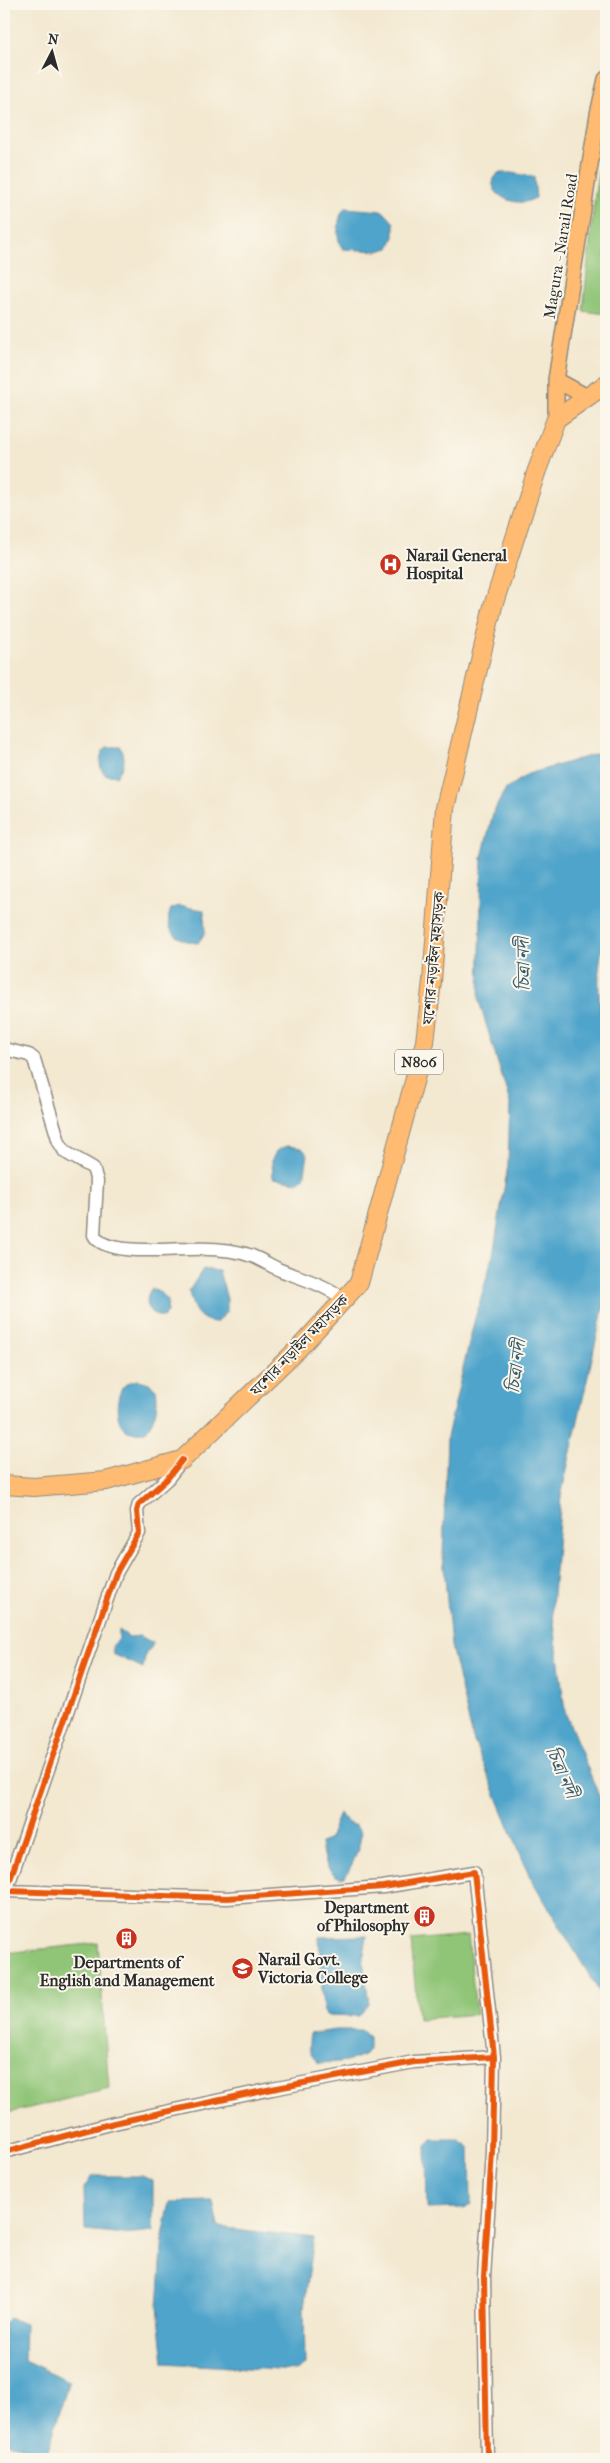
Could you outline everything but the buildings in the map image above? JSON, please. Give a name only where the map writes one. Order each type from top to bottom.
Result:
[{"type":"highway","points":[[556,419],[606,384]]},
{"type":"highway","name":"যশোর-নড়াইল মহাসড়ক","points":[[4,1485],[34,1487],[106,1482],[182,1460],[243,1403],[345,1300],[359,1283],[425,1042],[432,981],[445,808],[488,623],[536,473],[556,419]]},
{"type":"main road","name":"Magura - Narail Road","points":[[556,419],[556,380],[598,114],[606,78]]},
{"type":"main road","points":[[556,380],[587,397]]},
{"type":"street","points":[[4,1049],[34,1059],[59,1142],[65,1152],[94,1168],[97,1181],[94,1235],[100,1242],[112,1246],[151,1250],[216,1249],[251,1256],[280,1270],[329,1288],[345,1300]]},
{"type":"street","points":[[182,1460],[166,1479],[139,1504],[137,1511],[139,1533],[116,1573],[5,1896],[228,1898],[384,1887],[474,1872],[494,2057],[492,2151],[484,2277],[487,2459]]},
{"type":"street","points":[[4,2152],[114,2123],[272,2089],[414,2062],[494,2057]]},
{"type":"green space","points":[[606,124],[606,314],[583,311],[595,194]]},
{"type":"green space","points":[[468,1935],[476,2014],[418,2019],[411,1940]]},
{"type":"green space","points":[[98,1943],[109,2089],[4,2114],[4,1953]]},
{"type":"water","points":[[498,173],[512,173],[534,177],[536,198],[526,202],[518,202],[499,195],[493,185]]},
{"type":"water","points":[[345,208],[383,211],[394,223],[394,237],[389,248],[378,251],[343,249],[340,245],[338,228],[340,217]]},
{"type":"water","points":[[107,747],[121,747],[123,751],[124,762],[116,776],[107,775],[100,766],[102,753]]},
{"type":"water","name":"চিত্রা নদী","points":[[606,751],[606,934],[600,962],[599,990],[606,1047],[606,1296],[561,1496],[552,1607],[565,1712],[606,1813],[606,2003],[530,1877],[473,1739],[451,1646],[443,1555],[447,1437],[474,1322],[493,1255],[508,1165],[510,1103],[479,1001],[482,857],[493,813],[505,790],[528,774]]},
{"type":"water","points":[[179,906],[204,910],[205,933],[198,943],[184,940],[174,934],[171,929],[169,916],[171,909]]},
{"type":"water","points":[[286,1146],[302,1148],[308,1155],[304,1178],[298,1182],[273,1178],[272,1160],[276,1151]]},
{"type":"water","points":[[203,1269],[219,1271],[227,1299],[227,1311],[217,1322],[205,1320],[201,1317],[194,1308],[190,1297],[189,1291]]},
{"type":"water","points":[[151,1289],[157,1290],[168,1300],[167,1312],[163,1317],[154,1315],[149,1309],[147,1299]]},
{"type":"water","points":[[138,1380],[149,1383],[156,1389],[157,1401],[154,1417],[145,1432],[130,1432],[121,1425],[117,1406],[122,1388],[127,1383]]},
{"type":"water","points":[[119,1630],[129,1637],[140,1636],[153,1643],[146,1652],[143,1668],[113,1654],[112,1647],[119,1638]]},
{"type":"water","points":[[339,1813],[348,1823],[356,1826],[361,1833],[358,1850],[353,1861],[345,1877],[340,1878],[332,1872],[326,1863],[321,1843],[329,1839]]},
{"type":"water","points":[[367,1936],[363,1960],[369,2003],[359,2016],[326,2015],[323,2010],[319,1937]]},
{"type":"water","points":[[335,2030],[361,2030],[369,2037],[369,2050],[352,2060],[319,2063],[313,2057],[310,2050],[310,2034]]},
{"type":"water","points":[[432,2139],[458,2139],[470,2148],[471,2204],[463,2208],[427,2209],[426,2146]]},
{"type":"water","points":[[92,2176],[142,2176],[153,2181],[153,2231],[125,2234],[85,2230],[84,2188]]},
{"type":"water","points":[[213,2201],[218,2227],[314,2238],[304,2307],[305,2365],[296,2371],[164,2363],[158,2307],[163,2236],[170,2202]]},
{"type":"water","points":[[9,2318],[25,2324],[24,2360],[69,2381],[47,2453],[4,2442],[4,2323]]},
{"type":"cycle path","points":[[182,1460],[167,1479],[139,1504],[137,1511],[139,1533],[116,1573],[6,1891],[227,1898],[383,1887],[474,1872],[494,2057],[492,2151],[484,2277],[487,2459]]},
{"type":"cycle path","points":[[4,2152],[114,2123],[272,2089],[414,2062],[494,2057]]},
{"type":"place","name":"Narail General Hospital","points":[[390,564]]},
{"type":"place","name":"Department of Philosophy","points":[[425,1916]]},
{"type":"place","name":"Departments of English and Management","points":[[127,1938]]},
{"type":"place","name":"Narail Govt. Victoria College","points":[[242,1968]]}]
